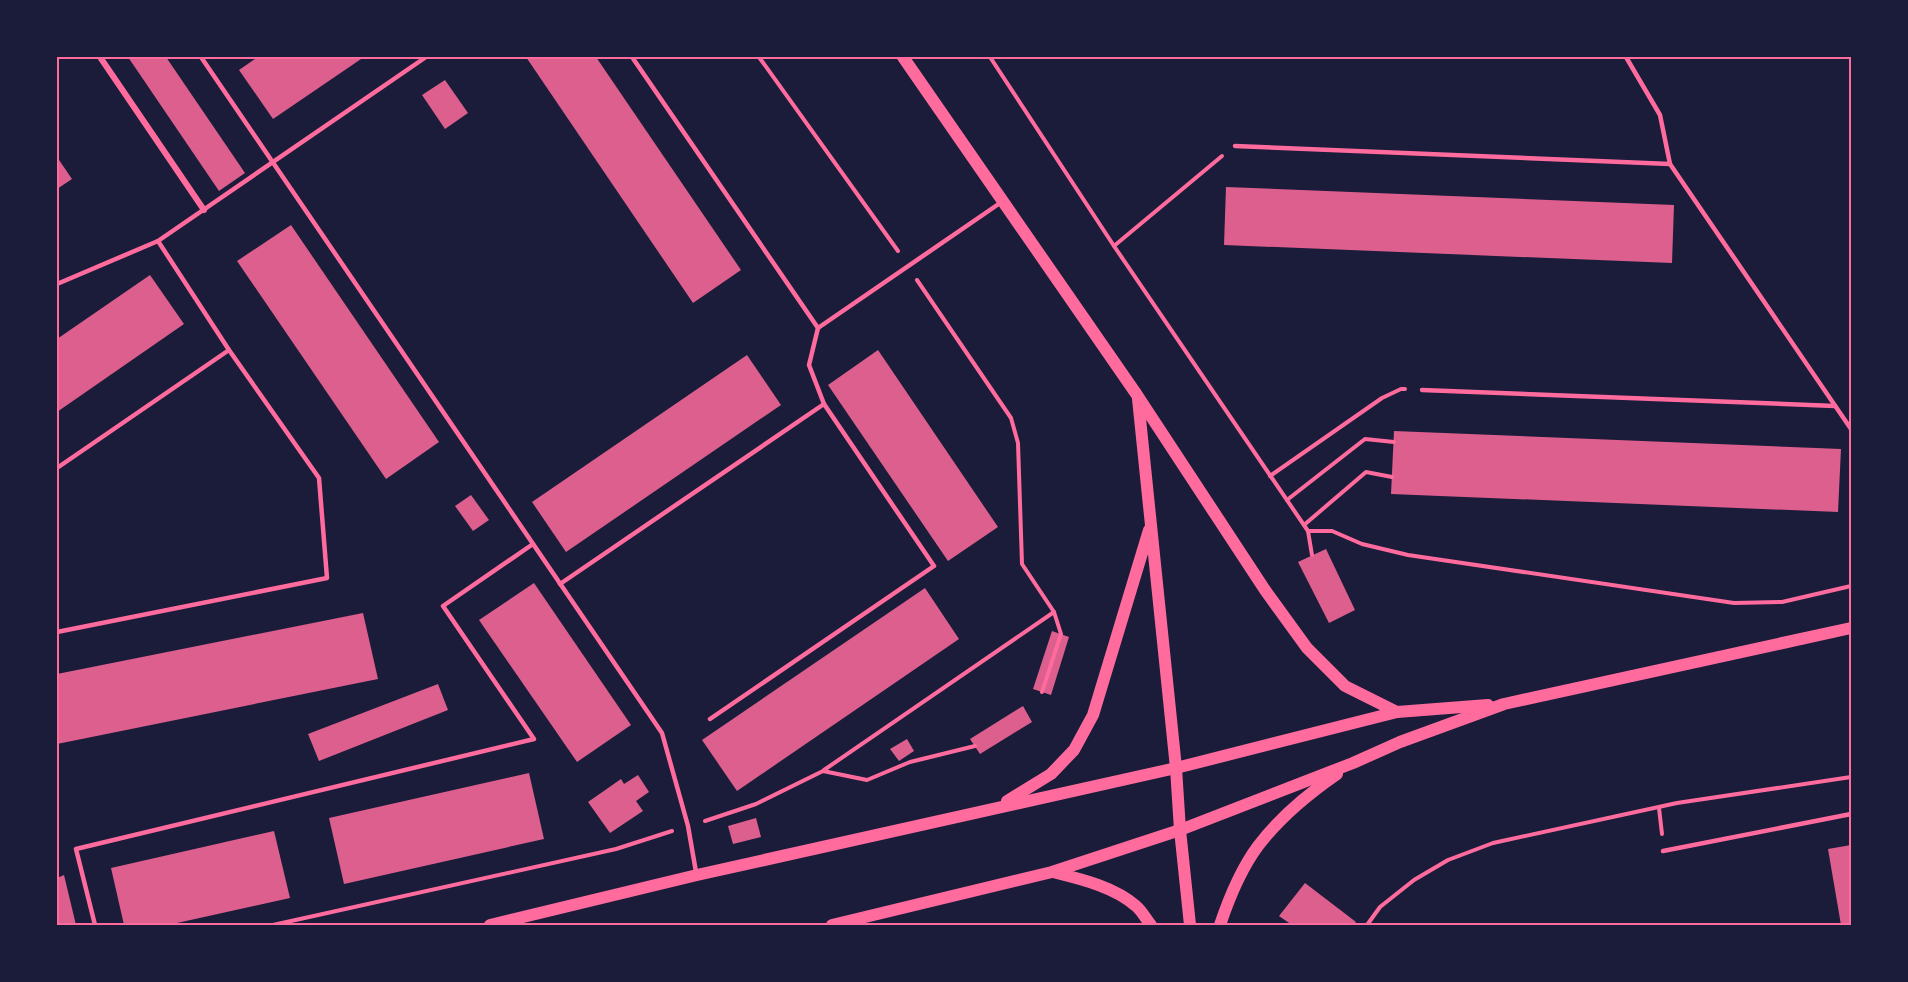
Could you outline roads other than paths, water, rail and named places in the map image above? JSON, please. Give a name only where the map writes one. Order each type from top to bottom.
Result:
[{"type":"main road","points":[[903,57],[1137,395],[1264,590],[1306,648],[1345,686],[1397,712]]},
{"type":"main road","points":[[1137,395],[1190,925]]},
{"type":"main road","points":[[995,808],[1051,774],[1074,750],[1093,716],[1151,523]]},
{"type":"main road","points":[[832,925],[1052,872],[1180,830],[1353,763],[1400,742],[1504,704],[1851,628]]},
{"type":"main road","points":[[490,925],[697,875],[1176,768],[1397,712],[1504,704]]},
{"type":"main road","points":[[1220,925],[1231,897],[1258,846],[1299,803],[1353,763]]},
{"type":"main road","points":[[1052,872],[1108,889],[1136,906],[1151,925]]},
{"type":"street","points":[[100,57],[204,210]]},
{"type":"lane","points":[[201,57],[662,733],[687,826],[697,875]]},
{"type":"lane","points":[[57,284],[158,241],[426,57]]},
{"type":"lane","points":[[632,57],[818,328]]},
{"type":"lane","points":[[1626,57],[1660,115],[1670,164],[1851,429]]},
{"type":"lane","points":[[1234,146],[1670,164]]},
{"type":"lane","points":[[710,718],[934,566],[824,404],[809,365],[818,328],[1003,201]]},
{"type":"lane","points":[[57,632],[327,578],[319,478],[229,350],[158,241]]},
{"type":"lane","points":[[57,468],[229,350]]},
{"type":"lane","points":[[1422,390],[1835,406]]},
{"type":"lane","points":[[560,584],[824,404]]},
{"type":"lane","points":[[95,925],[76,849],[534,739],[443,606],[533,544]]},
{"type":"lane","points":[[1663,851],[1851,814]]}]
